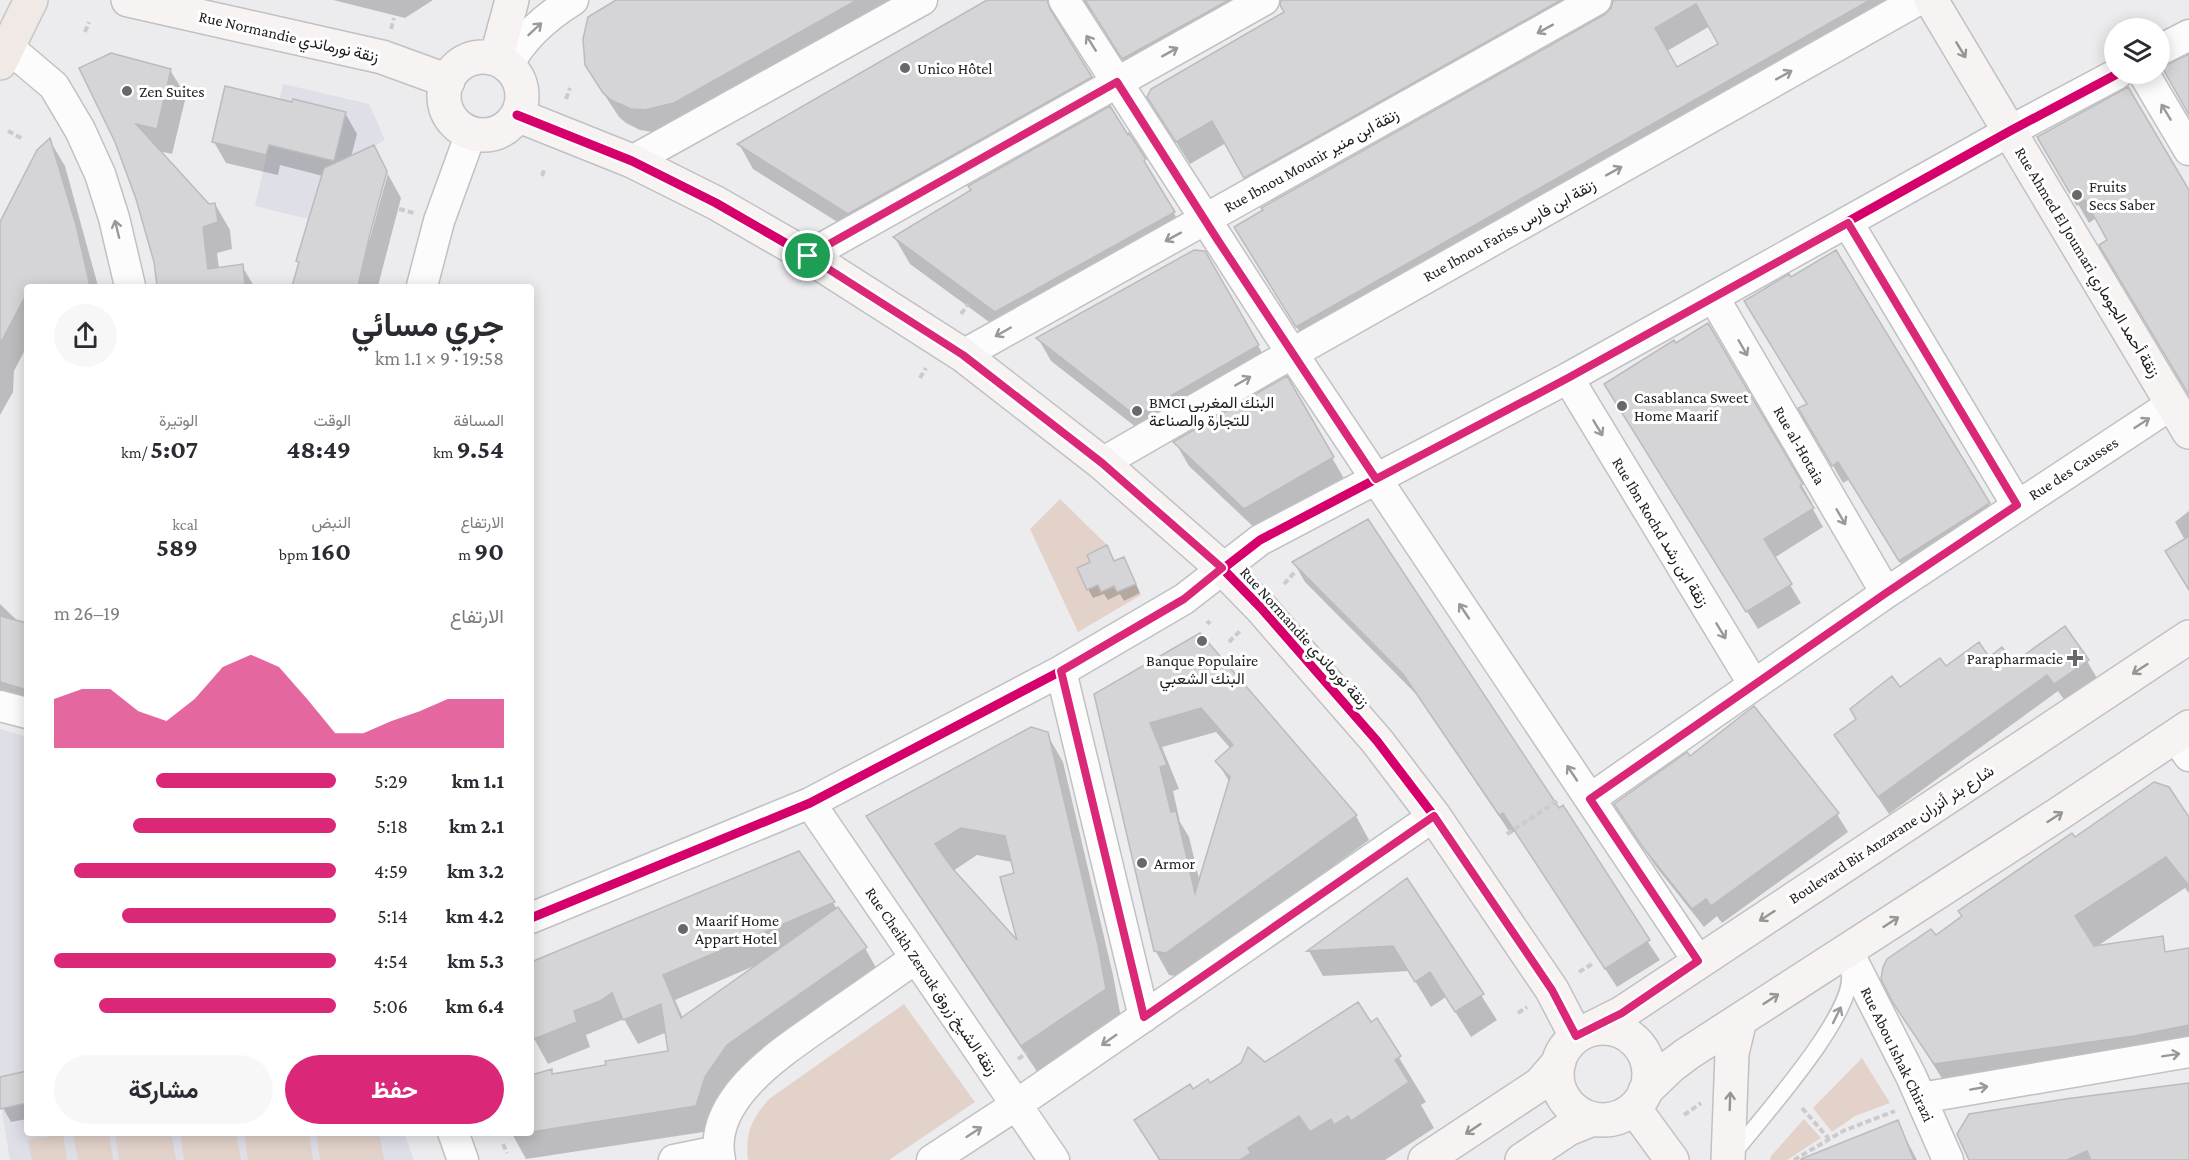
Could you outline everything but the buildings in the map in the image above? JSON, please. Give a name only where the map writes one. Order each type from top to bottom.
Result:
[{"type":"main road","points":[[4,55],[31,0]]},
{"type":"street","name":"Rue Normandie زنقة نورماندي","points":[[128,0],[382,57],[448,81]]},
{"type":"street","points":[[502,62],[512,0]]},
{"type":"street","points":[[502,62],[554,13],[573,0]]},
{"type":"street","points":[[632,161],[922,0]]},
{"type":"street","points":[[1064,0],[1204,220],[1376,479],[1576,798],[1698,961]]},
{"type":"street","points":[[808,256],[1264,0]]},
{"type":"street","name":"Rue Ibnou Mounir زنقة ابن منير","points":[[963,355],[1596,0]]},
{"type":"street","name":"Rue Ibnou Fariss زنقة ابن فارس","points":[[1102,463],[1292,353],[1918,0]]},
{"type":"street","name":"Rue Ahmed El Joumari زنقة أحمد الجوماري","points":[[1931,0],[2189,432]]},
{"type":"street","points":[[2170,44],[2189,34]]},
{"type":"street","points":[[4,55],[54,86],[80,130],[100,174],[129,284]]},
{"type":"street","points":[[483,57],[502,62],[516,76],[521,90],[521,102],[517,115],[497,132],[483,135],[471,133],[459,126],[447,110],[445,97],[448,81],[458,67],[470,59],[483,57]]},
{"type":"street","points":[[534,917],[810,803],[1061,671],[1184,599],[1260,540],[1568,378],[2104,80]]},
{"type":"street","points":[[2150,84],[2189,150]]},
{"type":"street","name":"Rue Normandie زنقة نورماندي","points":[[517,115],[632,161],[716,203],[808,256],[963,355],[1102,463],[1222,568],[1261,608],[1377,741],[1434,816],[1552,990],[1576,1042]]},
{"type":"street","points":[[423,284],[439,221],[471,133]]},
{"type":"street","points":[[1848,223],[2017,505]]},
{"type":"street","name":"Rue al-Hotaia","points":[[1714,298],[1886,593]]},
{"type":"street","name":"Rue Ibn Rochd زنقة ابن رشد","points":[[1568,378],[1754,685]]},
{"type":"street","name":"Rue des Causses","points":[[1576,798],[1754,685],[1886,593],[2172,404]]},
{"type":"street","name":"Boulevard Bir Anzarane شارع بئر أنزران","points":[[1425,1160],[1540,1084],[1576,1042],[2189,637]]},
{"type":"street","points":[[1061,671],[1144,1017]]},
{"type":"street","points":[[0,706],[24,712]]},
{"type":"street","points":[[1522,1160],[1568,1129],[1593,1119],[1615,1118],[1640,1100],[1671,1066],[1740,1020],[2051,819],[2184,740]]},
{"type":"street","name":"Rue Cheikh Zerouk زنقة الشيخ زروق","points":[[810,803],[1054,1160]]},
{"type":"street","points":[[932,1160],[1144,1017],[1434,816]]},
{"type":"street","name":"Rue Abou Ishak Chirazi","points":[[1844,952],[1912,1103],[1948,1160]]},
{"type":"street","points":[[674,1160],[719,1155],[724,1121],[740,1092],[759,1071],[783,1051],[916,958]]},
{"type":"street","points":[[1728,1160],[1732,1053],[1740,1020]]},
{"type":"street","points":[[1593,1119],[1573,1109],[1564,1098],[1558,1084],[1576,1042],[1612,1028],[1626,1034],[1638,1044],[1648,1065],[1649,1081],[1640,1100]]},
{"type":"street","points":[[1912,1103],[2189,1052]]},
{"type":"street","points":[[1640,1100],[1671,1160]]},
{"type":"street","points":[[454,1136],[463,1160]]},
{"type":"lane","points":[[1728,1160],[1831,1028],[1850,986],[1850,975],[1844,952]]},
{"type":"path","points":[[390,32],[394,18]]},
{"type":"path","points":[[86,32],[89,22]]},
{"type":"path","points":[[566,99],[570,88]]},
{"type":"path","points":[[8,131],[23,139]]},
{"type":"path","points":[[542,176],[544,170]]},
{"type":"path","points":[[399,209],[414,213]]},
{"type":"path","points":[[961,314],[968,304]]},
{"type":"path","points":[[920,378],[927,368]]},
{"type":"path","points":[[1284,584],[1295,572]]},
{"type":"path","points":[[1229,642],[1241,629]]},
{"type":"path","points":[[1507,834],[1576,798]]},
{"type":"path","points":[[1579,972],[1592,964]]},
{"type":"path","points":[[1518,1013],[1529,1006]]},
{"type":"path","points":[[1015,1061],[1028,1053]]},
{"type":"path","points":[[1794,1160],[1851,1127],[1912,1103]]},
{"type":"path","points":[[1802,1108],[1830,1139]]},
{"type":"path","points":[[503,1144],[507,1153]]},
{"type":"shaded area","points":[[283,84],[369,104],[385,140],[374,146],[370,234],[255,206]]},
{"type":"shaded area","points":[[1060,499],[1107,545],[1087,555],[1090,562],[1077,568],[1087,590],[1098,585],[1101,592],[1114,586],[1118,592],[1136,584],[1141,595],[1078,632],[1030,529]]},
{"type":"shaded area","points":[[0,729],[24,736],[24,1136],[405,1136],[414,1160],[10,1160],[0,1100]]},
{"type":"shaded area","points":[[904,1004],[975,1102],[889,1160],[748,1160],[747,1142],[751,1127],[769,1099]]},
{"type":"shaded area","points":[[1862,1058],[1890,1103],[1855,1116],[1832,1132],[1813,1108]]},
{"type":"shaded area","points":[[1804,1119],[1821,1138],[1787,1160],[1770,1160],[1771,1156]]},
{"type":"shaded area","points":[[63,1136],[67,1160],[32,1160],[28,1140]]},
{"type":"shaded area","points":[[74,1136],[109,1136],[113,1160],[78,1160]]},
{"type":"shaded area","points":[[115,1136],[172,1136],[176,1160],[119,1160]]},
{"type":"shaded area","points":[[180,1136],[237,1136],[241,1160],[184,1160]]},
{"type":"shaded area","points":[[244,1136],[309,1136],[313,1160],[248,1160]]},
{"type":"shaded area","points":[[316,1136],[380,1136],[384,1160],[320,1160]]},
{"type":"cycle path","points":[[534,917],[810,803],[1061,671],[1184,599],[1260,540],[1568,378],[2104,81]]},
{"type":"cycle path","points":[[517,115],[632,161],[716,203],[808,256],[963,355],[1102,463],[1222,568],[1261,608],[1377,741],[1434,816],[1552,990],[1576,1036]]},
{"type":"place","name":"Unico Hôtel","points":[[905,68]]},
{"type":"place","name":"Zen Suites","points":[[127,91]]},
{"type":"place","name":"Fruits Secs Saber","points":[[2077,195]]},
{"type":"place","name":"Casablanca Sweet Home Maarif","points":[[1622,406]]},
{"type":"place","name":"BMCI البنك المغربي للتجارة والصناعة","points":[[1137,411]]},
{"type":"place","name":"Banque Populaire البنك الشعبي","points":[[1202,641]]},
{"type":"place","name":"Parapharmacie","points":[[2075,658]]},
{"type":"place","name":"Armor","points":[[1142,863]]},
{"type":"place","name":"Maarif Home Appart Hotel","points":[[683,929]]},
{"type":"route","points":[[1117,82],[1217,239],[1376,479],[1568,378],[1848,223],[2017,505],[1886,593],[1590,799],[1698,961],[1622,1013],[1576,1036],[1552,990],[1434,816],[1144,1017],[1061,671],[1184,599],[1222,568],[1102,463],[963,355],[808,256],[1117,82]]}]
